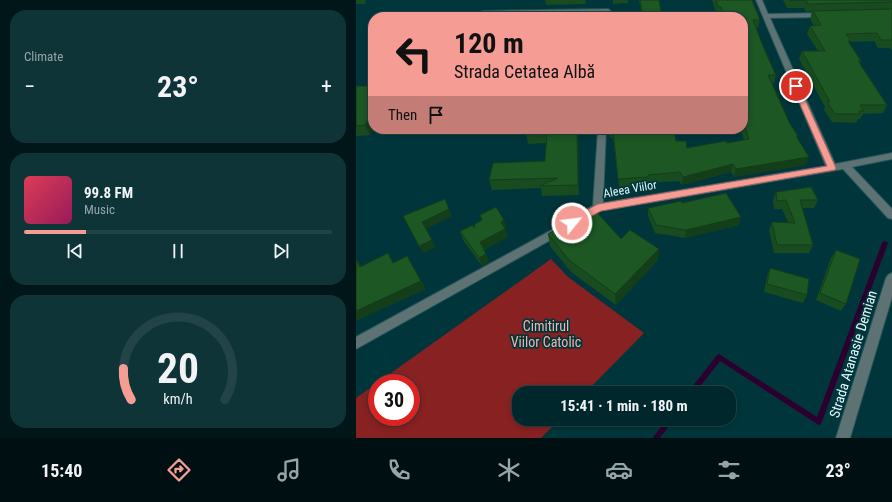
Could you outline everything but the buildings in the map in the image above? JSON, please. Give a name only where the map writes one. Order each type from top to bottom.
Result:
[{"type":"street","points":[[759,0],[832,168]]},
{"type":"street","points":[[545,12],[608,11]]},
{"type":"street","points":[[766,16],[829,15]]},
{"type":"street","points":[[598,208],[602,134]]},
{"type":"street","name":"Aleea Viilor","points":[[356,343],[598,208],[846,166],[892,156]]},
{"type":"street","points":[[846,166],[892,215]]},
{"type":"street","name":"Strada Atanasie Demian","points":[[843,438],[892,278]]},
{"type":"green space","name":"Cimitirul Viilor Catolic","points":[[551,259],[568,277],[644,333],[592,386],[512,386],[512,426],[553,426],[541,438],[356,438],[356,398],[368,389],[368,426],[420,426],[420,374],[390,374]]},
{"type":"waterway","points":[[696,386],[719,357],[819,422],[885,243]]},
{"type":"waterway","points":[[656,438],[665,426]]},
{"type":"route","points":[[572,223],[598,208],[832,168],[796,86]]}]
